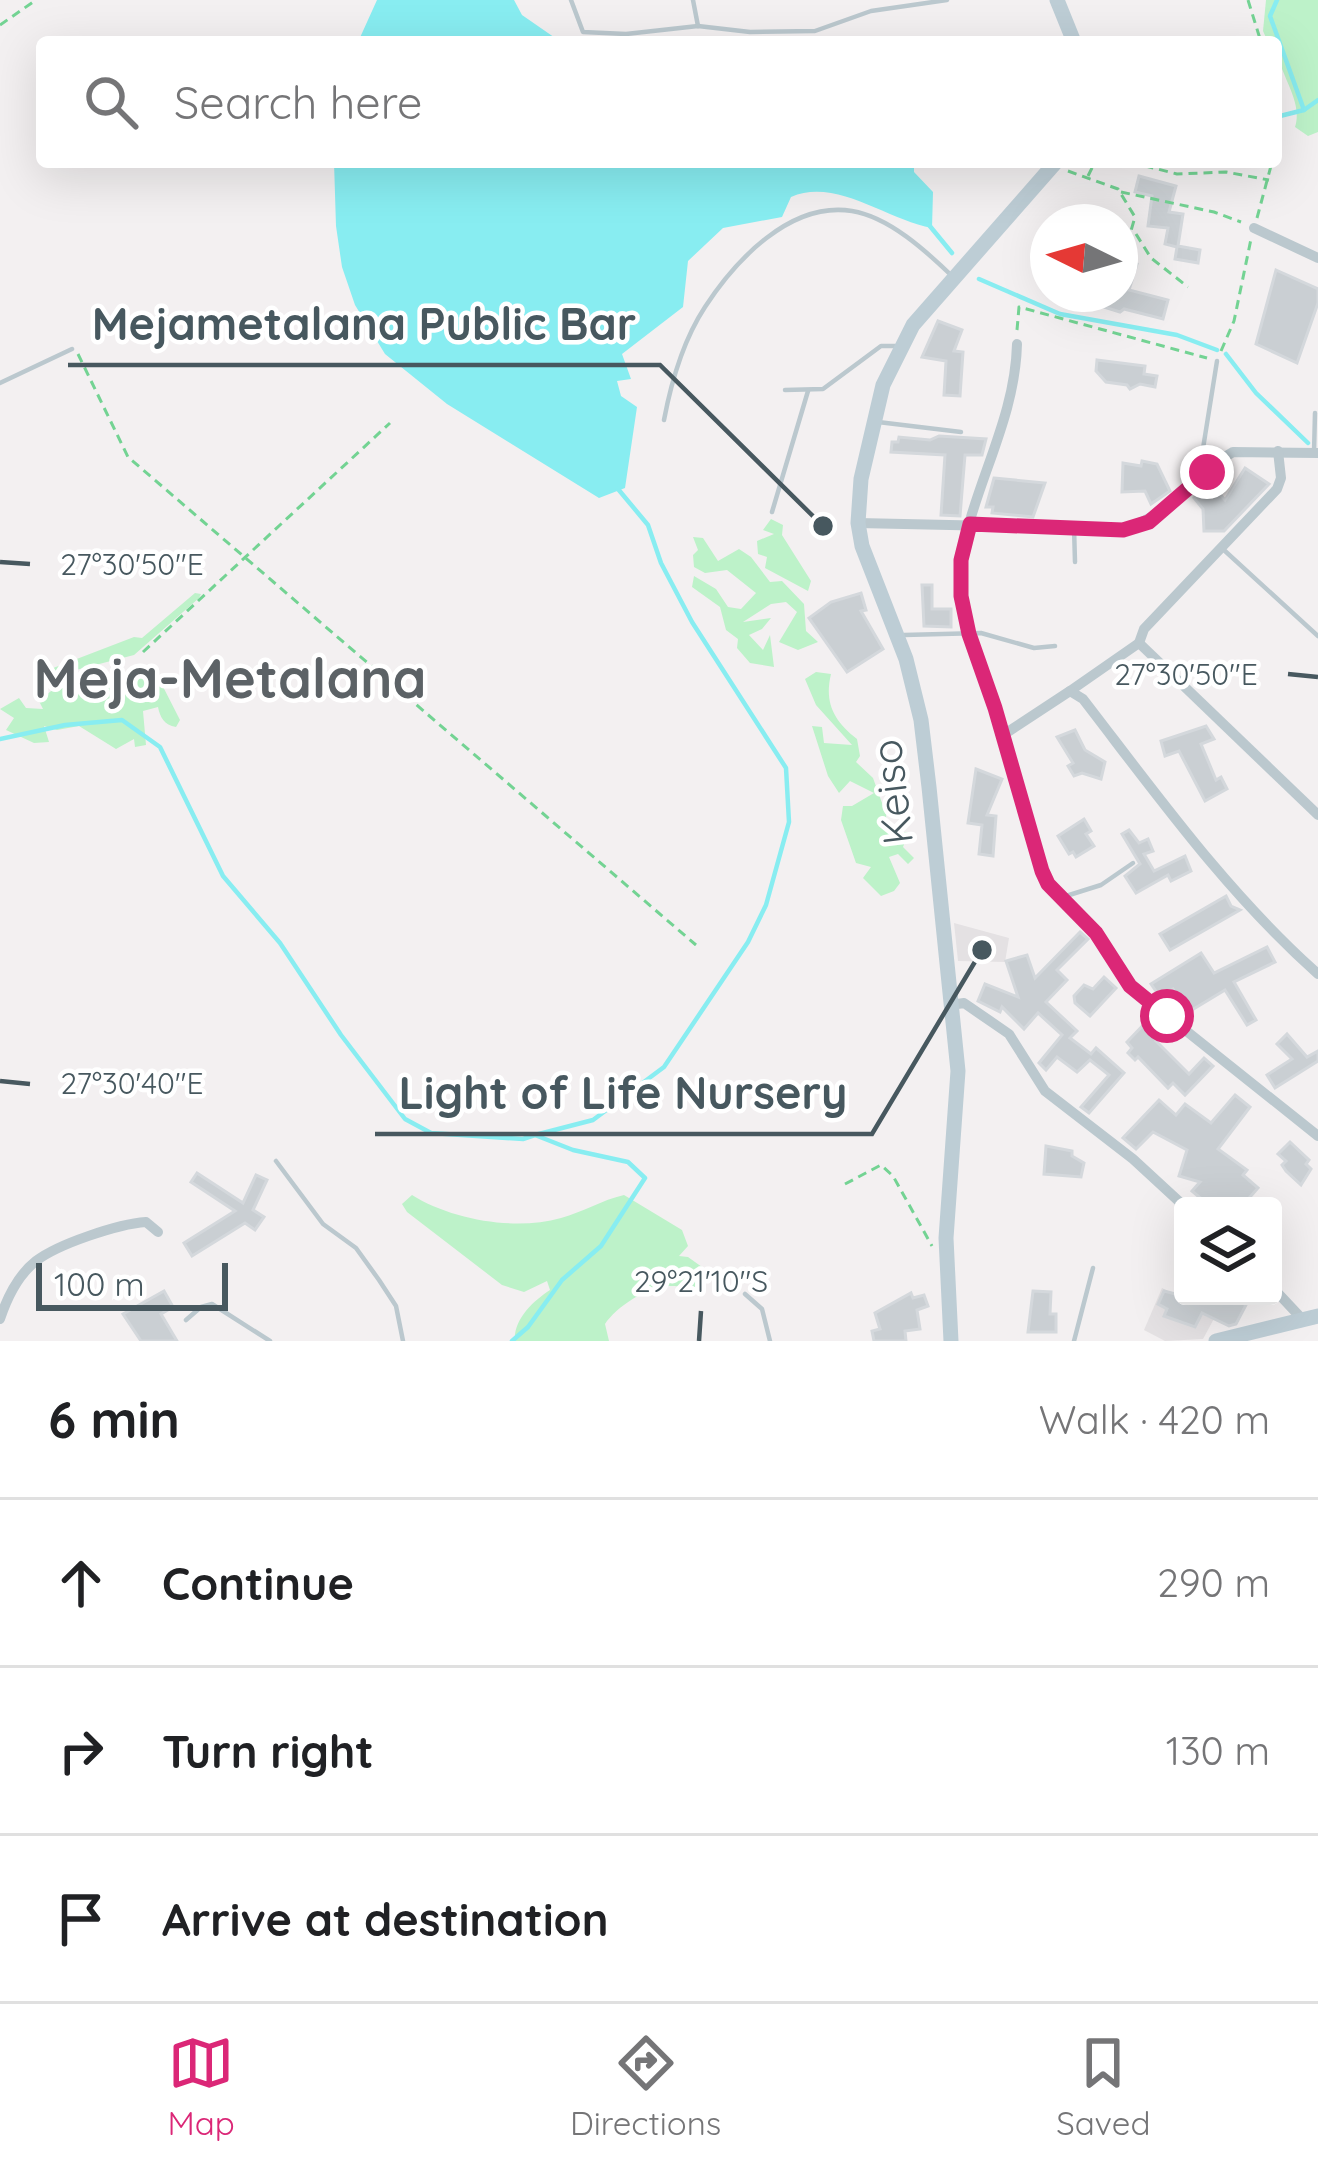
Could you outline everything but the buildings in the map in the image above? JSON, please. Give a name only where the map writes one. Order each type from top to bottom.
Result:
[{"type":"street","points":[[1057,0],[1072,36]]},
{"type":"street","name":"Keiso","points":[[951,1341],[946,1244],[958,1071],[921,720],[898,635],[862,546],[858,524],[861,479],[873,421],[901,346],[953,277],[1052,168]]},
{"type":"street","points":[[1253,228],[1318,258]]},
{"type":"street","points":[[1017,344],[1012,398],[970,524],[959,580],[969,634],[1042,871],[1096,933],[1130,986],[1318,1136]]},
{"type":"street","points":[[1003,735],[1139,644],[1144,629],[1277,489],[1281,478],[1278,451]]},
{"type":"street","points":[[858,524],[1123,530],[1149,522],[1233,452],[1316,453]]},
{"type":"street","points":[[1139,644],[1318,815]]},
{"type":"street","points":[[1070,691],[1083,699],[1206,858],[1282,942],[1318,974]]},
{"type":"street","points":[[951,1005],[964,1003],[1010,1034],[1045,1091],[1174,1197]]},
{"type":"street","points":[[0,1319],[14,1286],[36,1261],[127,1223],[146,1222],[158,1232]]},
{"type":"street","points":[[1282,1295],[1311,1318]]},
{"type":"street","points":[[1216,1341],[1258,1336],[1311,1318]]},
{"type":"lane","points":[[571,0],[583,32],[626,34],[698,26],[750,32],[815,31],[872,10],[947,0]]},
{"type":"lane","points":[[694,0],[698,26]]},
{"type":"lane","points":[[664,420],[670,387],[704,309],[762,238],[813,214],[850,211],[877,220],[929,254],[953,277]]},
{"type":"lane","points":[[785,390],[823,389],[881,346],[901,346]]},
{"type":"lane","points":[[0,383],[72,349]]},
{"type":"lane","points":[[1207,472],[1201,461],[1216,361]]},
{"type":"lane","points":[[772,512],[808,390]]},
{"type":"lane","points":[[1315,413],[1316,453]]},
{"type":"lane","points":[[873,421],[961,432]]},
{"type":"lane","points":[[1074,527],[1075,562]]},
{"type":"lane","points":[[1222,549],[1318,636]]},
{"type":"lane","points":[[898,635],[981,633],[1034,648],[1054,646]]},
{"type":"lane","points":[[1061,898],[1101,885],[1133,863]]},
{"type":"lane","points":[[276,1161],[323,1224],[356,1248],[379,1280],[396,1306],[403,1341]]},
{"type":"lane","points":[[1074,1341],[1093,1268]]},
{"type":"lane","points":[[746,1294],[762,1309],[770,1341]]},
{"type":"lane","points":[[186,1320],[212,1304],[270,1341]]},
{"type":"path","points":[[0,25],[36,0]]},
{"type":"path","points":[[1248,0],[1259,36]]},
{"type":"path","points":[[1064,168],[1121,192],[1214,212],[1253,228]]},
{"type":"path","points":[[1087,178],[1092,168]]},
{"type":"path","points":[[1154,168],[1269,180]]},
{"type":"path","points":[[1017,344],[1019,307],[1216,361],[1234,321],[1271,168]]},
{"type":"path","points":[[1121,192],[1128,204]]},
{"type":"path","points":[[1138,235],[1151,259],[1188,287]]},
{"type":"path","points":[[72,349],[82,357],[128,457],[696,945]]},
{"type":"path","points":[[143,652],[390,423]]},
{"type":"path","points":[[845,1184],[880,1165],[905,1196],[928,1242],[946,1244]]},
{"type":"shaded area","points":[[954,923],[1009,938],[1005,962],[958,961]]},
{"type":"shaded area","points":[[1162,1288],[1174,1294],[1174,1305],[1196,1305],[1216,1315],[1203,1339],[1165,1341],[1144,1330]]},
{"type":"green space","points":[[1266,0],[1318,0],[1318,132],[1308,136],[1295,127],[1296,106],[1282,69],[1282,36],[1265,36]]},
{"type":"green space","points":[[771,519],[783,525],[782,535],[811,581],[808,591],[765,568],[767,557],[758,554],[757,541],[774,534],[763,530]]},
{"type":"green space","points":[[693,537],[703,538],[718,561],[739,549],[770,582],[782,581],[804,604],[806,631],[818,642],[798,650],[779,642],[797,612],[786,602],[771,604],[743,622],[771,618],[749,635],[763,650],[770,635],[774,667],[750,663],[737,648],[738,639],[726,630],[720,607],[692,587],[694,576],[716,589],[728,607],[741,609],[756,593],[727,570],[705,573],[694,567],[693,555],[698,550]]},
{"type":"green space","points":[[195,593],[201,594],[199,598],[134,655],[76,670],[51,686],[39,685],[35,675],[142,638]]},
{"type":"green space","points":[[155,671],[180,720],[176,727],[163,720],[158,707],[143,711],[146,745],[135,747],[134,739],[116,749],[79,726],[57,730],[44,726],[49,742],[34,743],[6,730],[14,718],[0,709],[19,698],[26,708],[43,709],[39,701],[62,682],[132,673],[148,680]]},
{"type":"green space","points":[[816,672],[831,674],[833,711],[857,739],[860,756],[856,762],[873,778],[887,832],[909,832],[903,847],[914,858],[908,864],[898,854],[889,857],[900,883],[881,896],[863,878],[871,867],[856,863],[841,820],[843,806],[874,793],[850,781],[839,793],[828,776],[812,726],[822,727],[824,743],[852,745],[816,705],[805,679]]},
{"type":"green space","points":[[412,1195],[465,1217],[524,1223],[561,1218],[624,1195],[682,1230],[688,1246],[679,1256],[709,1272],[708,1281],[694,1287],[653,1289],[634,1298],[605,1324],[609,1341],[515,1341],[521,1319],[550,1290],[547,1281],[524,1292],[502,1285],[407,1212],[402,1204]]},
{"type":"water","points":[[377,0],[514,0],[522,15],[552,36],[361,36]]},
{"type":"water","points":[[334,168],[914,168],[933,192],[932,228],[844,196],[808,192],[791,197],[782,217],[723,228],[688,261],[683,307],[622,354],[631,379],[617,381],[621,396],[637,407],[625,488],[599,498],[447,404],[385,354],[355,305],[342,267]]},
{"type":"waterway","points":[[1277,0],[1270,16],[1277,36]]},
{"type":"waterway","points":[[1282,49],[1304,110]]},
{"type":"waterway","points":[[1282,116],[1304,110],[1318,100]]},
{"type":"waterway","points":[[929,225],[952,253]]},
{"type":"waterway","points":[[979,279],[1060,314],[1177,335],[1217,350]]},
{"type":"waterway","points":[[1226,354],[1256,393],[1308,443]]},
{"type":"waterway","points":[[535,1135],[593,1120],[664,1067],[748,942],[766,905],[789,822],[786,768],[692,622],[661,563],[648,525],[618,489]]},
{"type":"waterway","points":[[0,739],[65,725],[122,720],[160,747],[223,876],[280,943],[405,1119],[431,1133],[523,1139],[535,1135],[573,1150],[628,1162],[645,1178],[601,1246],[562,1280],[512,1341]]},
{"type":"place","name":"Mejametalana Public Bar","points":[[823,526]]},
{"type":"place","name":"Light of Life Nursery","points":[[982,950]]},
{"type":"district","name":"Meja-Metalana","points":[[230,679]]},
{"type":"route","points":[[1167,1016],[1130,986],[1096,933],[1048,884],[969,634],[959,580],[970,524],[1123,530],[1149,522],[1207,472]]}]
